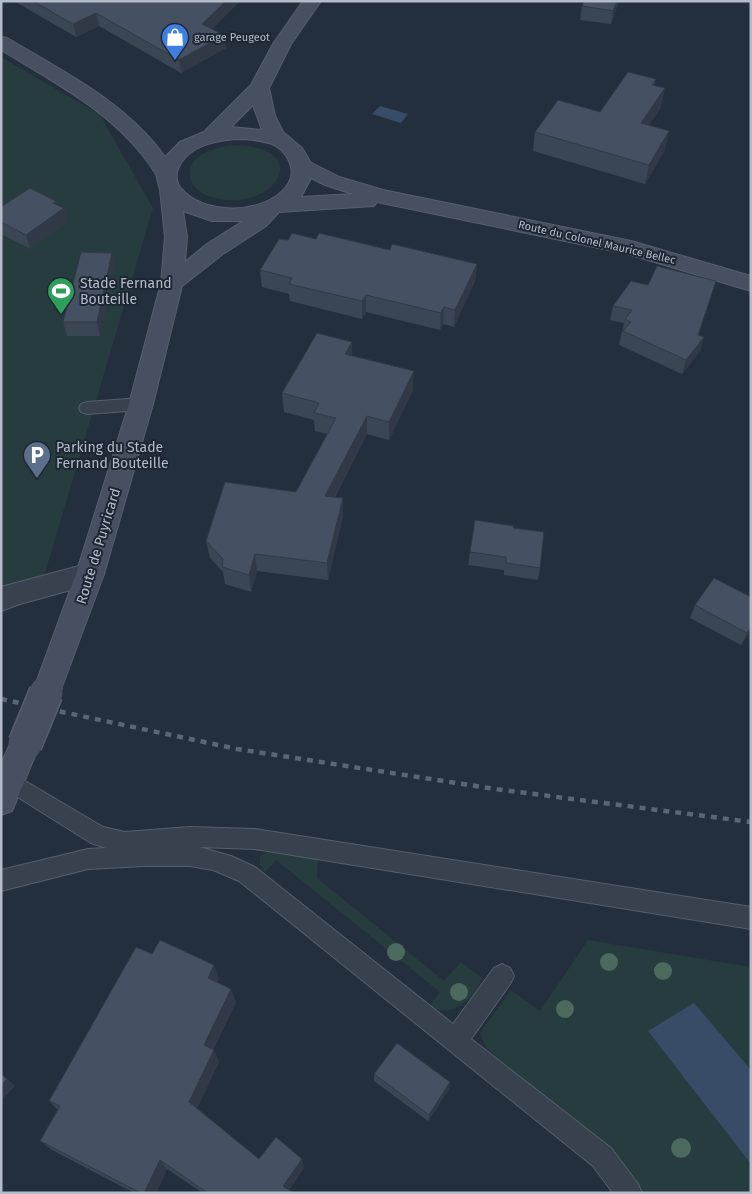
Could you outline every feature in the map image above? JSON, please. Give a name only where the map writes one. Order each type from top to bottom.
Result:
[{"type":"main road","points":[[168,182],[173,158],[184,148],[207,137],[258,88],[308,2]]},
{"type":"main road","points":[[1,42],[51,72],[122,120],[148,146],[168,182],[188,206],[213,214],[246,214],[273,206]]},
{"type":"main road","points":[[258,88],[263,110],[271,130],[278,140]]},
{"type":"main road","points":[[122,120],[167,137],[207,137],[227,133],[252,133],[278,140],[294,151],[302,166],[302,179],[291,195],[273,206],[258,221],[173,279]]},
{"type":"main road","name":"Route du Colonel Maurice Bellec","points":[[302,166],[339,184],[379,196],[630,248],[751,284]]},
{"type":"main road","name":"Route de Puyricard","points":[[4,787],[25,744],[50,683],[90,574],[141,404],[173,279],[176,237],[168,182]]},
{"type":"main road","name":"Route du Colonel Maurice Bellec","points":[[273,206],[326,201],[368,202],[442,210]]},
{"type":"main road","name":"Route de Puyricard","points":[[173,279],[202,242],[224,225],[246,214]]},
{"type":"street","points":[[1,600],[14,594],[90,574]]},
{"type":"lane","points":[[87,408],[141,404]]},
{"type":"lane","points":[[4,787],[100,836],[124,842],[190,837],[255,839],[751,918]]},
{"type":"lane","points":[[1,881],[88,859],[132,856],[190,856],[213,860],[231,866],[247,874],[602,1158],[629,1193]]},
{"type":"lane","points":[[455,1041],[502,976]]},
{"type":"green space","name":"Stade Fernand Bouteille","points":[[1,57],[100,115],[153,208],[43,580],[1,592]]},
{"type":"green space","points":[[234,145],[260,149],[275,157],[280,168],[277,180],[267,190],[251,198],[232,200],[209,196],[199,191],[193,185],[190,178],[191,167],[194,161],[206,152]]},
{"type":"green space","points":[[281,851],[318,859],[317,878],[444,981],[461,962],[482,978],[479,986],[462,1005],[454,1009],[438,1010],[430,1006],[440,992],[276,860],[265,872],[260,865],[260,856],[269,852]]},
{"type":"green space","points":[[588,940],[751,967],[751,1193],[643,1193],[611,1150],[486,1048],[480,1033],[511,990],[540,1011]]},
{"type":"water","points":[[380,106],[408,114],[401,123],[372,114]]},
{"type":"water","points":[[694,1003],[751,1070],[751,1164],[648,1031]]},
{"type":"building","points":[[33,1],[226,1],[202,24],[224,35],[179,60],[96,13],[73,24]]},
{"type":"building","points":[[584,1],[617,1],[613,11],[582,6]]},
{"type":"building","points":[[628,72],[656,79],[652,85],[665,88],[641,123],[669,131],[649,165],[535,132],[558,100],[600,112]]},
{"type":"building","points":[[30,188],[56,201],[53,203],[64,208],[26,235],[1,222],[1,207]]},
{"type":"building","points":[[292,233],[316,239],[319,233],[390,250],[392,244],[477,264],[455,310],[444,307],[441,313],[366,295],[362,301],[289,284],[292,278],[260,270],[279,239],[288,240]]},
{"type":"building","points":[[81,252],[112,253],[97,322],[63,322]]},
{"type":"building","points":[[657,266],[716,281],[698,335],[704,337],[686,360],[623,331],[631,322],[625,319],[632,310],[613,306],[631,281],[648,285]]},
{"type":"building","points":[[317,333],[352,342],[345,354],[414,371],[389,422],[367,416],[325,496],[343,498],[327,563],[255,554],[249,575],[222,567],[223,559],[206,541],[225,482],[296,492],[336,418],[314,413],[319,403],[282,393]]},
{"type":"building","points":[[475,520],[544,532],[540,568],[506,563],[506,557],[470,552]]},
{"type":"building","points":[[714,578],[751,597],[751,627],[747,633],[695,605]]},
{"type":"building","points":[[160,940],[214,965],[208,978],[231,989],[204,1045],[214,1050],[189,1102],[259,1159],[276,1137],[302,1159],[283,1186],[294,1193],[208,1193],[160,1160],[144,1193],[141,1193],[40,1141],[60,1106],[49,1101],[136,947],[152,954]]},
{"type":"building","points":[[397,1043],[450,1082],[429,1115],[374,1074]]},
{"type":"building","points":[[1,1074],[7,1079],[1,1086]]},
{"type":"railway","points":[[1,699],[237,749],[495,789],[751,822]]},
{"type":"place","name":"garage Peugeot","points":[[175,61]]},
{"type":"place","name":"Stade Fernand Bouteille","points":[[61,315]]},
{"type":"place","name":"Parking du Stade Fernand Bouteille","points":[[37,479]]}]
